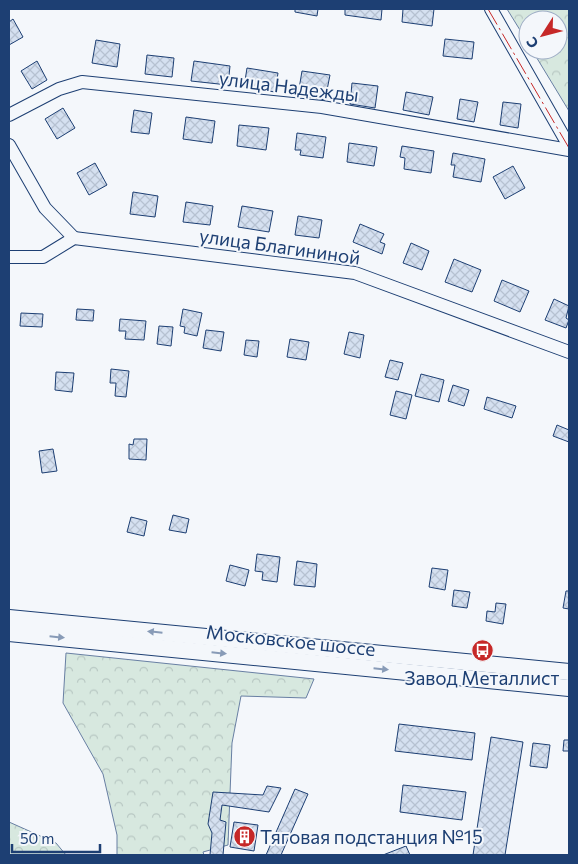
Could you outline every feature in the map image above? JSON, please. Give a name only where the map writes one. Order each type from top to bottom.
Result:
[{"type":"main road","name":"Московское шоссе","points":[[9,618],[569,672]]},
{"type":"main road","name":"Московское шоссе","points":[[9,633],[569,688]]},
{"type":"street","points":[[491,9],[569,148]]},
{"type":"street","name":"улица Надежды","points":[[9,115],[59,89],[82,82],[322,107],[569,148]]},
{"type":"street","points":[[9,145],[45,208],[74,238],[43,257],[9,257]]},
{"type":"street","name":"улица Благининой","points":[[74,238],[355,273],[569,352]]},
{"type":"green space","points":[[507,9],[569,9],[569,111],[538,60],[568,60],[568,10],[518,10],[518,27]]},
{"type":"green space","points":[[66,653],[314,679],[306,698],[241,696],[232,743],[228,845],[203,852],[204,855],[117,855],[117,835],[103,774],[63,703]]},
{"type":"green space","points":[[9,822],[56,843],[66,855],[9,855]]},
{"type":"building","points":[[295,9],[318,9],[317,16],[295,12]]},
{"type":"building","points":[[345,9],[382,9],[381,20],[345,15]]},
{"type":"building","points":[[403,9],[434,9],[432,26],[402,22]]},
{"type":"building","points":[[13,19],[23,37],[9,45],[9,22]]},
{"type":"building","points":[[445,39],[474,42],[472,59],[443,56]]},
{"type":"building","points":[[96,40],[120,44],[117,67],[92,63]]},
{"type":"building","points":[[147,55],[174,58],[172,77],[145,74]]},
{"type":"building","points":[[37,61],[47,80],[32,89],[21,71]]},
{"type":"building","points":[[194,61],[230,66],[228,85],[191,81]]},
{"type":"building","points":[[247,68],[278,73],[275,92],[244,87]]},
{"type":"building","points":[[302,71],[330,75],[325,100],[298,95]]},
{"type":"building","points":[[352,83],[378,86],[375,108],[350,104]]},
{"type":"building","points":[[406,92],[433,97],[429,115],[403,110]]},
{"type":"building","points":[[460,99],[478,102],[474,122],[457,119]]},
{"type":"building","points":[[503,102],[521,104],[518,128],[500,125]]},
{"type":"building","points":[[63,108],[75,128],[57,139],[45,119]]},
{"type":"building","points":[[134,110],[152,113],[149,134],[131,132]]},
{"type":"building","points":[[186,117],[215,121],[212,143],[183,139]]},
{"type":"building","points":[[239,125],[269,128],[266,150],[237,146]]},
{"type":"building","points":[[297,133],[326,137],[323,158],[300,155],[301,150],[295,150]]},
{"type":"building","points":[[349,143],[377,147],[374,166],[347,162]]},
{"type":"building","points":[[402,146],[434,151],[431,173],[404,169],[405,158],[400,157]]},
{"type":"building","points":[[453,153],[485,159],[481,182],[453,177],[455,165],[451,165]]},
{"type":"building","points":[[95,163],[107,185],[89,195],[77,173]]},
{"type":"building","points":[[513,166],[525,188],[505,199],[493,177]]},
{"type":"building","points":[[133,192],[158,196],[155,217],[130,214]]},
{"type":"building","points":[[186,202],[213,206],[210,225],[183,222]]},
{"type":"building","points":[[242,206],[273,211],[269,232],[238,227]]},
{"type":"building","points":[[298,216],[322,220],[319,238],[295,235]]},
{"type":"building","points":[[360,224],[384,234],[380,242],[385,244],[382,254],[353,242]]},
{"type":"building","points":[[411,243],[429,251],[422,270],[403,263]]},
{"type":"building","points":[[454,259],[481,270],[472,292],[445,282]]},
{"type":"building","points":[[502,280],[529,291],[520,312],[494,301]]},
{"type":"building","points":[[554,299],[569,306],[566,318],[569,320],[566,328],[545,320]]},
{"type":"building","points":[[77,309],[94,310],[93,321],[76,320]]},
{"type":"building","points":[[183,309],[202,313],[197,336],[184,333],[185,327],[180,326]]},
{"type":"building","points":[[21,313],[43,314],[42,327],[20,326]]},
{"type":"building","points":[[120,319],[146,321],[144,340],[125,339],[126,331],[119,331]]},
{"type":"building","points":[[159,326],[173,327],[171,346],[157,344]]},
{"type":"building","points":[[206,330],[224,332],[221,351],[203,348]]},
{"type":"building","points":[[349,332],[364,335],[360,358],[344,354]]},
{"type":"building","points":[[290,339],[309,342],[306,360],[287,357]]},
{"type":"building","points":[[246,340],[259,341],[257,357],[244,355]]},
{"type":"building","points":[[390,360],[403,363],[398,380],[385,377]]},
{"type":"building","points":[[111,369],[129,371],[126,397],[115,396],[116,383],[110,383]]},
{"type":"building","points":[[56,372],[74,373],[72,392],[55,390]]},
{"type":"building","points":[[421,374],[444,380],[439,402],[415,396]]},
{"type":"building","points":[[453,385],[469,390],[464,406],[448,401]]},
{"type":"building","points":[[396,391],[412,395],[406,419],[390,415]]},
{"type":"building","points":[[487,397],[516,406],[512,418],[484,409]]},
{"type":"building","points":[[557,425],[569,430],[569,442],[553,436]]},
{"type":"building","points":[[134,439],[147,439],[146,460],[129,459],[129,444],[133,445]]},
{"type":"building","points":[[53,449],[57,471],[42,473],[39,451]]},
{"type":"building","points":[[173,515],[189,519],[186,533],[169,530]]},
{"type":"building","points":[[131,517],[147,521],[144,536],[127,532]]},
{"type":"building","points":[[257,554],[280,557],[277,582],[262,580],[263,572],[255,571]]},
{"type":"building","points":[[297,561],[317,564],[315,587],[294,585]]},
{"type":"building","points":[[230,565],[249,570],[245,586],[226,581]]},
{"type":"building","points":[[432,568],[448,570],[445,590],[429,587]]},
{"type":"building","points":[[454,590],[470,592],[467,608],[452,606]]},
{"type":"building","points":[[566,591],[569,591],[569,609],[563,608]]},
{"type":"building","points":[[496,603],[506,604],[503,624],[486,621],[487,611],[495,612]]},
{"type":"building","points":[[399,724],[475,733],[472,760],[395,751]]},
{"type":"building","points":[[491,737],[523,742],[505,855],[473,855]]},
{"type":"building","points":[[564,740],[569,740],[569,751],[563,751]]},
{"type":"building","points":[[533,743],[550,745],[547,768],[530,766]]},
{"type":"building","points":[[403,785],[466,792],[462,820],[400,812]]},
{"type":"building","points":[[267,786],[281,788],[269,812],[222,805],[220,820],[226,822],[223,855],[210,855],[212,833],[208,824],[213,792],[263,795]]},
{"type":"building","points":[[295,789],[308,794],[281,855],[266,855]]},
{"type":"building","name":"Тяговая подстанция №15","points":[[234,822],[258,825],[254,851],[230,847]]},
{"type":"building","points":[[406,846],[410,855],[383,855]]},
{"type":"power","points":[[488,9],[569,148]]},
{"type":"place","name":"Завод Металлист","points":[[482,651]]},
{"type":"place","name":"Тяговая подстанция №15","points":[[244,836]]}]
